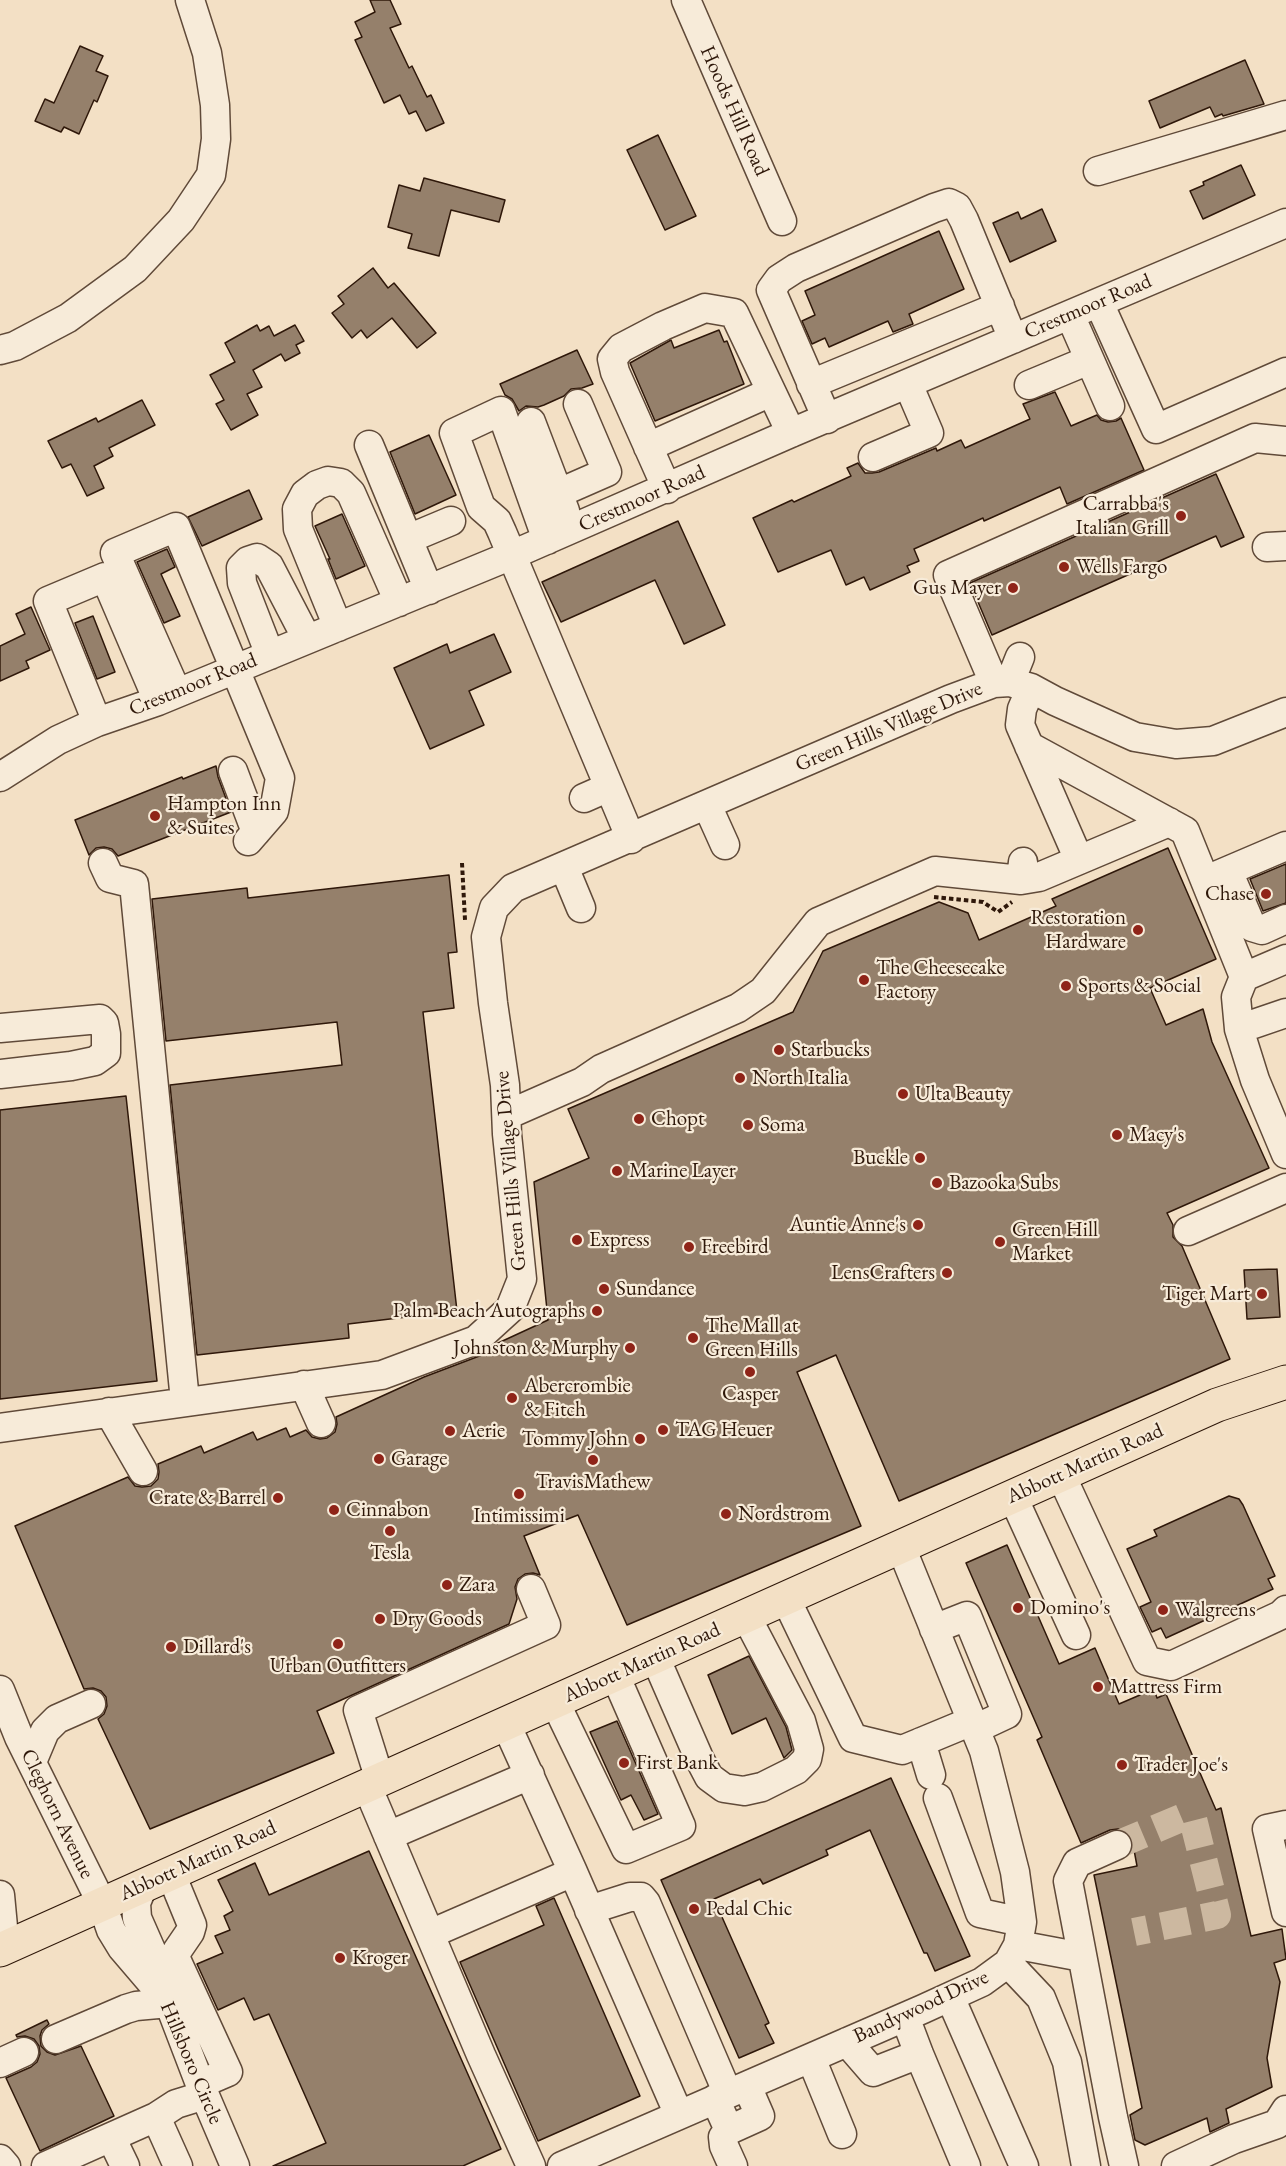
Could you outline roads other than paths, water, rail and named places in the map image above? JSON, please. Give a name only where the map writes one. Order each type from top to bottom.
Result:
[{"type":"main road","name":"Abbott Martin Road","points":[[2,1949],[1217,1405],[1286,1382]]},
{"type":"street","points":[[0,350],[15,346],[68,318],[135,269],[180,220],[211,175],[216,139],[215,105],[207,53],[190,0]]},
{"type":"street","name":"Hoods Hill Road","points":[[686,0],[782,221]]},
{"type":"street","points":[[1098,171],[1286,115]]},
{"type":"street","points":[[827,419],[771,290],[779,279],[796,268],[934,208],[949,204],[957,207],[1013,339]]},
{"type":"street","name":"Crestmoor Road","points":[[0,777],[58,740],[98,722],[168,697],[560,535],[791,433],[1286,223]]},
{"type":"street","points":[[1099,303],[1156,429],[1286,372]]},
{"type":"street","points":[[811,384],[1000,306]]},
{"type":"street","points":[[667,489],[615,372],[612,359],[621,348],[663,326],[705,308],[734,313],[791,433]]},
{"type":"street","points":[[1070,315],[1110,406]]},
{"type":"street","points":[[1029,385],[1089,360]]},
{"type":"street","points":[[873,457],[929,433],[908,384]]},
{"type":"street","points":[[648,447],[771,392]]},
{"type":"street","points":[[578,404],[607,472]]},
{"type":"street","points":[[560,535],[501,411],[453,433],[481,507],[498,521],[512,555],[562,649],[583,700],[577,742],[596,793],[631,838]]},
{"type":"street","points":[[531,422],[558,493],[560,535]]},
{"type":"street","points":[[1286,441],[1255,438],[948,575],[1022,682],[1135,737],[1176,744],[1213,741],[1286,712]]},
{"type":"street","points":[[369,445],[429,590]]},
{"type":"street","points":[[558,493],[607,472],[617,473],[626,479],[636,502]]},
{"type":"street","points":[[338,627],[298,529],[297,509],[305,494],[317,485],[328,481],[341,483],[351,493],[399,602]]},
{"type":"street","points":[[408,539],[451,521]]},
{"type":"street","points":[[168,697],[115,553],[176,527],[280,778],[274,811],[252,837],[233,771]]},
{"type":"street","points":[[270,655],[242,583],[241,568],[248,561],[257,558],[269,566],[307,639]]},
{"type":"street","points":[[98,722],[48,601],[105,577],[168,697]]},
{"type":"street","points":[[1022,682],[1020,719],[1029,746],[1079,860]]},
{"type":"street","name":"Green Hills Village Drive","points":[[0,1428],[382,1375],[476,1340],[510,1309],[522,1278],[507,1115],[486,937],[494,908],[517,897],[564,867],[631,838],[677,807],[748,784],[866,736],[907,728],[1022,682],[1083,689]]},
{"type":"street","points":[[1029,746],[1185,831],[1252,927],[1262,930],[1286,920]]},
{"type":"street","points":[[725,845],[748,784]]},
{"type":"street","points":[[507,1115],[738,1008],[763,991],[818,922],[935,871],[1022,881],[1039,877],[1169,822]]},
{"type":"street","points":[[1217,875],[1286,846]]},
{"type":"street","points":[[103,862],[110,878],[134,884],[185,1401]]},
{"type":"street","points":[[564,867],[581,908]]},
{"type":"street","points":[[1217,875],[1244,977],[1236,997],[1239,1029],[1255,1080],[1286,1154]]},
{"type":"street","points":[[1244,977],[1281,964]]},
{"type":"street","points":[[1239,1029],[1286,1013]]},
{"type":"street","points":[[0,1028],[100,1019],[104,1023],[106,1034],[106,1053],[95,1061],[71,1066],[0,1074]]},
{"type":"street","points":[[1188,1231],[1286,1188]]},
{"type":"street","points":[[304,1385],[321,1424]]},
{"type":"street","points":[[109,1412],[143,1471]]},
{"type":"street","points":[[1061,1475],[1147,1661],[1171,1666],[1281,1615],[1286,1610]]},
{"type":"street","points":[[1013,1497],[1076,1635]]},
{"type":"street","points":[[901,1547],[984,1751],[1015,1872],[1016,1943],[1068,2062],[1086,2166]]},
{"type":"street","points":[[531,1589],[546,1625],[356,1702],[373,1783],[388,1836],[531,2166]]},
{"type":"street","points":[[786,1599],[853,1738],[902,1750],[973,1725]]},
{"type":"street","points":[[655,1657],[709,1777],[724,1788],[744,1791],[762,1787],[780,1779],[796,1770],[807,1759],[809,1749],[801,1721],[746,1616]]},
{"type":"street","points":[[555,1702],[626,1849],[681,1826],[615,1675]]},
{"type":"street","name":"Cleghorn Avenue","points":[[0,1690],[32,1762],[102,1904]]},
{"type":"street","points":[[32,1762],[45,1731],[57,1719],[91,1704]]},
{"type":"street","points":[[506,1724],[679,2115]]},
{"type":"street","points":[[921,1742],[980,1913],[1016,1943],[1082,1957]]},
{"type":"street","points":[[388,1836],[530,1775]]},
{"type":"street","points":[[1286,1826],[1267,1829],[1286,1912]]},
{"type":"street","points":[[1118,1845],[1077,1863],[1068,1881],[1124,2166]]},
{"type":"street","points":[[430,1934],[573,1872]]},
{"type":"street","points":[[46,2166],[156,2117],[228,2072],[176,1959],[177,1951],[192,1925],[157,1880],[136,1903],[137,1918],[159,1968],[170,2003],[126,2009],[56,2039]]},
{"type":"street","points":[[0,1896],[2,1949]]},
{"type":"street","points":[[589,1910],[630,1897],[641,1897],[646,1903],[730,2093],[760,2116],[729,2130],[723,2138],[733,2166]]},
{"type":"street","name":"Hillsboro Circle","points":[[102,1904],[111,1930],[122,1948],[170,2003],[202,2090],[235,2166]]},
{"type":"street","name":"Bandywood Drive","points":[[562,2166],[982,1982],[1016,1943]]},
{"type":"street","points":[[950,1997],[1024,2166]]},
{"type":"street","points":[[905,2017],[966,2166]]},
{"type":"street","points":[[847,2042],[873,2072],[919,2054]]},
{"type":"street","points":[[811,2058],[842,2134]]},
{"type":"street","points":[[1176,2166],[1234,2139],[1277,2124],[1286,2110]]},
{"type":"street","points":[[156,2117],[178,2166]]},
{"type":"street","points":[[111,2137],[125,2166]]},
{"type":"street","points":[[0,2159],[6,2166]]},
{"type":"tunnel","points":[[1117,1845],[1186,1816],[1193,1819],[1217,1915],[1134,1932]]},
{"type":"place","name":"Carrabba's Italian Grill","points":[[1181,516]]},
{"type":"place","name":"Wells Fargo","points":[[1064,567]]},
{"type":"place","name":"Gus Mayer","points":[[1013,588]]},
{"type":"place","name":"Hampton Inn & Suites","points":[[155,816]]},
{"type":"place","name":"Chase","points":[[1266,894]]},
{"type":"place","name":"Restoration Hardware","points":[[1138,930]]},
{"type":"place","name":"The Cheesecake Factory","points":[[864,980]]},
{"type":"place","name":"Sports & Social","points":[[1066,986]]},
{"type":"place","name":"Starbucks","points":[[779,1050]]},
{"type":"place","name":"North Italia","points":[[740,1078]]},
{"type":"place","name":"Ulta Beauty","points":[[903,1094]]},
{"type":"place","name":"Chopt","points":[[639,1119]]},
{"type":"place","name":"Soma","points":[[748,1125]]},
{"type":"place","name":"Macy's","points":[[1117,1135]]},
{"type":"place","name":"Buckle","points":[[920,1158]]},
{"type":"place","name":"Marine Layer","points":[[617,1171]]},
{"type":"place","name":"Bazooka Subs","points":[[937,1183]]},
{"type":"place","name":"Auntie Anne's","points":[[918,1225]]},
{"type":"place","name":"Express","points":[[577,1240]]},
{"type":"place","name":"Green Hill Market","points":[[1000,1242]]},
{"type":"place","name":"Freebird","points":[[689,1247]]},
{"type":"place","name":"LensCrafters","points":[[947,1273]]},
{"type":"place","name":"Sundance","points":[[604,1289]]},
{"type":"place","name":"Tiger Mart","points":[[1262,1294]]},
{"type":"place","name":"Palm Beach Autographs","points":[[597,1311]]},
{"type":"place","name":"The Mall at Green Hills","points":[[693,1338]]},
{"type":"place","name":"Johnston & Murphy","points":[[630,1348]]},
{"type":"place","name":"Casper","points":[[750,1372]]},
{"type":"place","name":"Abercrombie & Fitch","points":[[512,1398]]},
{"type":"place","name":"TAG Heuer","points":[[663,1430]]},
{"type":"place","name":"Aerie","points":[[450,1431]]},
{"type":"place","name":"Tommy John","points":[[640,1439]]},
{"type":"place","name":"Garage","points":[[379,1459]]},
{"type":"place","name":"TravisMathew","points":[[593,1460]]},
{"type":"place","name":"Intimissimi","points":[[519,1494]]},
{"type":"place","name":"Crate & Barrel","points":[[278,1498]]},
{"type":"place","name":"Cinnabon","points":[[334,1510]]},
{"type":"place","name":"Nordstrom","points":[[726,1514]]},
{"type":"place","name":"Tesla","points":[[390,1531]]},
{"type":"place","name":"Zara","points":[[447,1585]]},
{"type":"place","name":"Domino's","points":[[1018,1608]]},
{"type":"place","name":"Walgreens","points":[[1163,1610]]},
{"type":"place","name":"Dry Goods","points":[[380,1619]]},
{"type":"place","name":"Urban Outfitters","points":[[338,1644]]},
{"type":"place","name":"Dillard's","points":[[171,1647]]},
{"type":"place","name":"Mattress Firm","points":[[1098,1687]]},
{"type":"place","name":"First Bank","points":[[624,1763]]},
{"type":"place","name":"Trader Joe's","points":[[1122,1765]]},
{"type":"place","name":"Pedal Chic","points":[[694,1909]]},
{"type":"place","name":"Kroger","points":[[340,1958]]}]
